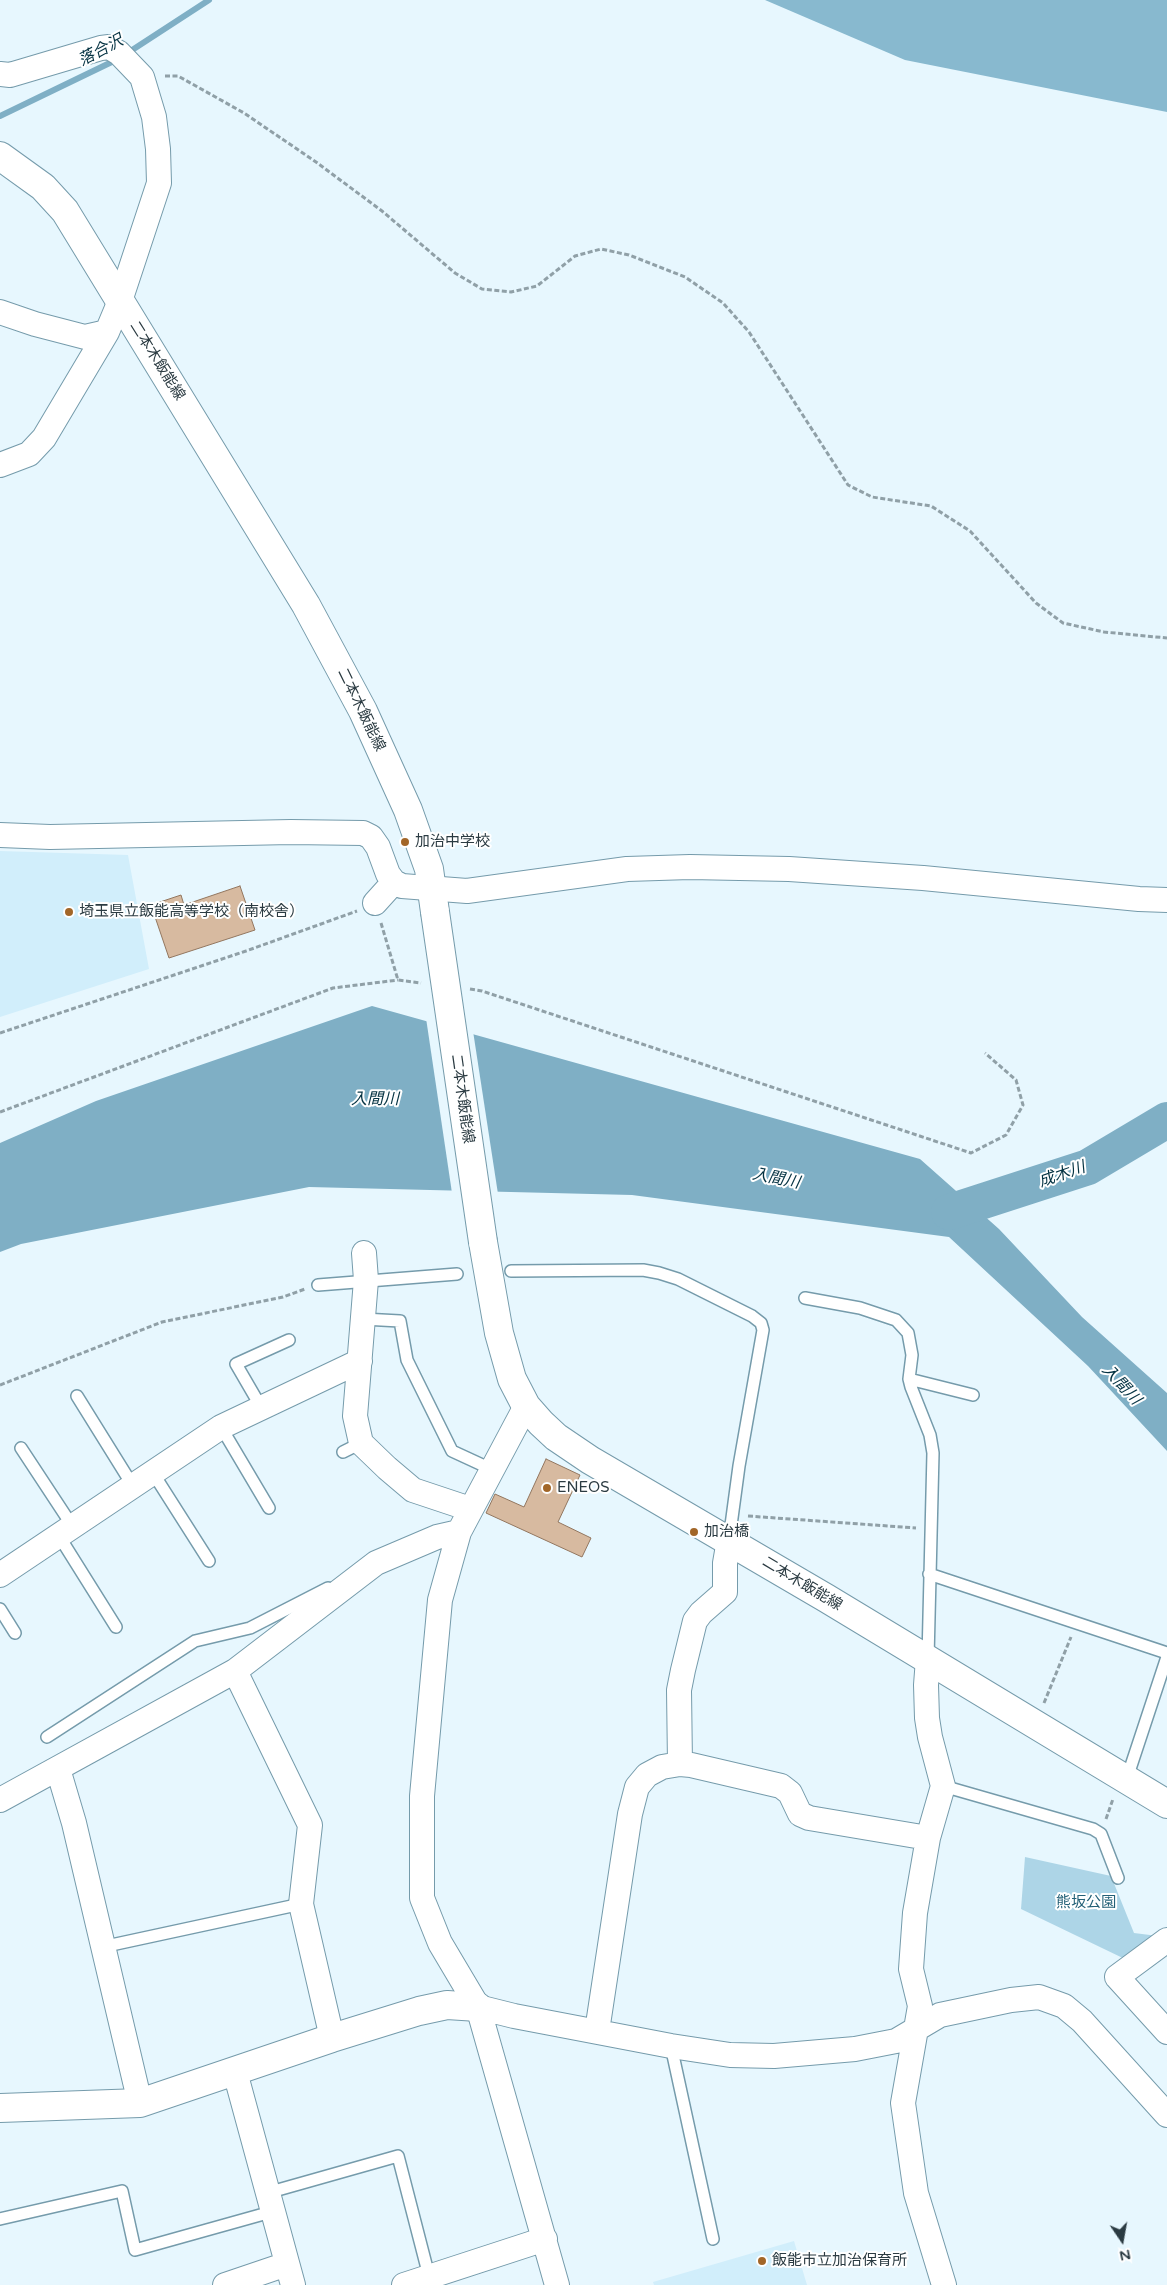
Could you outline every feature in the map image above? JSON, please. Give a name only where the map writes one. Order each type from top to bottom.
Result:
[{"type":"main road","name":"二本木飯能線","points":[[0,156],[52,195],[65,211],[282,564],[337,662],[408,810],[426,860],[483,1242],[504,1354],[512,1380],[526,1406],[556,1437],[590,1460],[731,1528],[928,1660],[1167,1804]]},
{"type":"main road","points":[[0,2108],[140,2103],[332,2038],[419,2011],[448,2005],[478,2007]]},
{"type":"street","points":[[0,74],[10,75],[109,48],[119,53],[142,77],[154,117],[158,149],[159,183],[120,301],[107,332],[44,438],[29,454],[0,465]]},
{"type":"street","points":[[0,312],[35,324],[84,337],[107,332]]},
{"type":"street","points":[[0,835],[50,837],[291,832],[363,833],[371,837],[375,842],[388,874],[394,882],[433,900],[467,891],[627,869],[690,867],[789,870],[923,878],[1139,899],[1167,900]]},
{"type":"street","points":[[375,903],[394,882]]},
{"type":"street","points":[[364,1253],[366,1280],[352,1447],[387,1468],[413,1490],[470,1509]]},
{"type":"street","points":[[0,1575],[221,1427],[360,1361]]},
{"type":"street","points":[[526,1406],[458,1532],[440,1600],[422,1796],[422,1898],[440,1943],[478,2007],[557,2285]]},
{"type":"street","points":[[680,1764],[679,1697],[683,1670],[695,1621],[701,1612],[725,1592],[725,1563],[731,1528]]},
{"type":"street","points":[[0,1800],[235,1671],[376,1564],[437,1537],[458,1532]]},
{"type":"street","points":[[928,1660],[926,1685],[927,1718],[943,1786],[928,1838],[911,1949],[911,1969],[920,2006],[903,2103],[916,2193],[944,2285]]},
{"type":"street","points":[[235,1671],[310,1825],[301,1904],[332,2038]]},
{"type":"street","points":[[598,2031],[619,1881],[637,1787],[647,1775],[662,1766],[680,1764],[781,1786],[790,1793],[800,1814],[809,1818],[928,1838]]},
{"type":"street","points":[[58,1769],[74,1822],[140,2103]]},
{"type":"street","points":[[1167,1940],[1117,1977],[1167,2032]]},
{"type":"street","points":[[478,2007],[514,2016],[671,2046],[730,2055],[774,2056],[813,2054],[896,2041],[940,2015],[1011,2000],[1039,1997],[1064,2006],[1082,2021],[1167,2115]]},
{"type":"street","points":[[225,2285],[290,2275],[235,2072]]},
{"type":"street","points":[[404,2285],[545,2238]]},
{"type":"lane","points":[[512,1272],[643,1270],[659,1273],[678,1279],[752,1316],[761,1324],[763,1330],[731,1528]]},
{"type":"lane","points":[[318,1285],[457,1274]]},
{"type":"lane","points":[[805,1298],[860,1308],[896,1320],[908,1333],[912,1356],[909,1379],[913,1396],[930,1435],[934,1452],[928,1660]]},
{"type":"lane","points":[[363,1319],[400,1321],[407,1360],[452,1450],[491,1470]]},
{"type":"lane","points":[[261,1408],[236,1364],[289,1340]]},
{"type":"lane","points":[[909,1379],[972,1395]]},
{"type":"lane","points":[[78,1396],[133,1486]]},
{"type":"lane","points":[[221,1427],[269,1508]]},
{"type":"lane","points":[[22,1448],[116,1627]]},
{"type":"lane","points":[[153,1473],[209,1561]]},
{"type":"lane","points":[[47,1737],[195,1641],[250,1628],[376,1564]]},
{"type":"lane","points":[[929,1574],[1078,1623],[1167,1655],[1123,1779]]},
{"type":"lane","points":[[0,1609],[15,1633]]},
{"type":"lane","points":[[943,1786],[1093,1829],[1101,1834],[1118,1878]]},
{"type":"lane","points":[[102,1947],[301,1904]]},
{"type":"lane","points":[[671,2046],[714,2239]]},
{"type":"lane","points":[[0,2220],[122,2191],[135,2250],[398,2156],[429,2276]]},
{"type":"path","points":[[142,77],[178,76],[244,114],[324,168],[382,211],[455,273],[482,289],[511,292],[537,286],[576,256],[601,249],[629,255],[684,277],[723,303],[749,332],[848,485],[872,497],[930,506],[970,531],[1036,603],[1063,623],[1104,632],[1167,638]]},
{"type":"path","points":[[0,1033],[246,951],[375,903],[398,980]]},
{"type":"path","points":[[0,1112],[332,988],[398,980],[426,984]]},
{"type":"path","points":[[463,988],[482,990],[971,1153],[1006,1135],[1023,1105],[1016,1080],[985,1053]]},
{"type":"path","points":[[0,1385],[162,1322],[283,1297],[318,1285]]},
{"type":"path","points":[[731,1528],[931,1529]]},
{"type":"path","points":[[1034,1724],[1078,1623]]},
{"type":"path","points":[[1101,1834],[1123,1779]]},
{"type":"shaded area","points":[[765,0],[1167,0],[1167,112],[905,60]]},
{"type":"shaded area","name":"埼玉県立飯能高等学校（南校舎）","points":[[0,851],[128,855],[149,969],[0,1017]]},
{"type":"shaded area","name":"飯能市立加治保育所","points":[[794,2241],[807,2285],[654,2285],[653,2282]]},
{"type":"green space","name":"熊坂公園","points":[[1025,1857],[1111,1876],[1134,1933],[1158,1936],[1129,1961],[1021,1909]]},
{"type":"water","name":"入間川","points":[[372,1006],[920,1159],[999,1229],[1082,1317],[1167,1393],[1167,1451],[1088,1366],[949,1237],[632,1195],[309,1187],[21,1244],[0,1252],[0,1143],[96,1101]]},
{"type":"pier","points":[[426,1018],[473,1031],[498,1194],[452,1193]]},
{"type":"building","points":[[240,886],[255,930],[169,958],[151,905],[181,895],[184,905]]},
{"type":"building","points":[[546,1459],[580,1475],[558,1522],[591,1538],[582,1557],[486,1513],[495,1494],[524,1507]]},
{"type":"waterway","name":"落合沢","points":[[126,54],[209,0]]},
{"type":"waterway","name":"落合沢","points":[[0,116],[118,59]]},
{"type":"waterway","name":"成木川","points":[[949,1212],[1088,1167],[1167,1120]]},
{"type":"place","name":"加治中学校","points":[[405,842]]},
{"type":"place","name":"埼玉県立飯能高等学校（南校舎）","points":[[69,912]]},
{"type":"place","name":"ENEOS","points":[[547,1488]]},
{"type":"place","name":"加治橋","points":[[694,1532]]},
{"type":"place","name":"飯能市立加治保育所","points":[[762,2261]]}]
